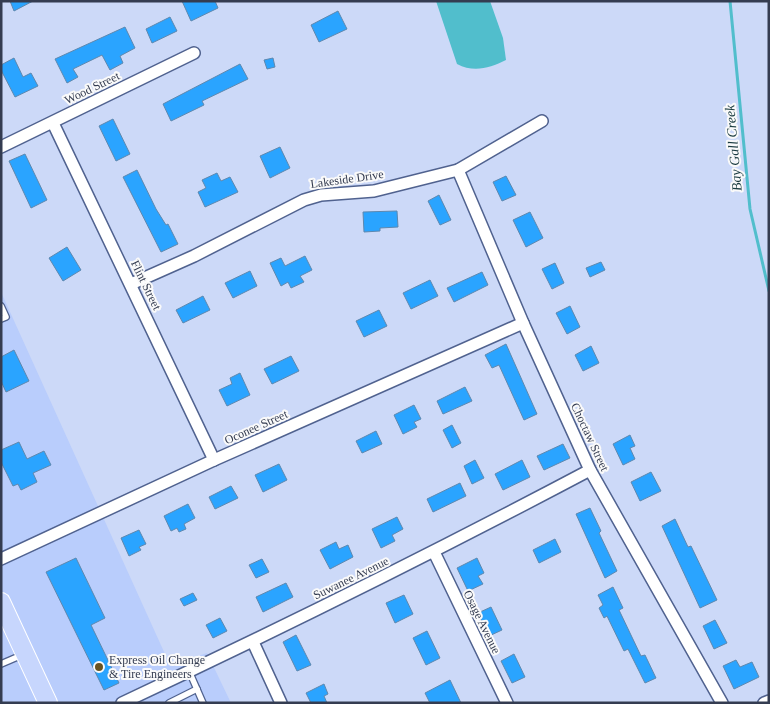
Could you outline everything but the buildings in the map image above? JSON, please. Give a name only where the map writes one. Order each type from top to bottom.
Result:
[{"type":"main road","points":[[1,602],[48,703]]},
{"type":"street","name":"Wood Street","points":[[1,147],[194,53]]},
{"type":"street","name":"Lakeside Drive","points":[[130,284],[194,256],[304,200],[321,195],[374,191],[458,170],[542,122]]},
{"type":"street","name":"Flint Street","points":[[52,123],[214,460]]},
{"type":"street","name":"Choctaw Street","points":[[458,170],[523,323],[590,470],[722,703]]},
{"type":"street","name":"Oconee Street","points":[[1,559],[214,460],[523,323]]},
{"type":"street","name":"Suwanee Avenue","points":[[122,703],[253,642],[434,552],[590,470]]},
{"type":"street","name":"Osage Avenue","points":[[434,552],[507,703]]},
{"type":"street","points":[[253,642],[281,703]]},
{"type":"street","points":[[764,703],[769,701]]},
{"type":"lane","points":[[1,306],[4,318]]},
{"type":"lane","points":[[1,664],[25,653]]},
{"type":"lane","points":[[189,671],[203,703]]},
{"type":"lane","points":[[169,703],[197,689]]},
{"type":"shaded area","points":[[436,1],[490,1],[503,38],[506,60],[476,69],[457,64]]},
{"type":"shaded area","points":[[1,292],[170,665],[207,653],[231,703],[1,703]]},
{"type":"waterway","name":"Bay Gall Creek","points":[[730,1],[750,209],[769,291]]},
{"type":"place","name":"Express Oil Change & Tire Engineers","points":[[99,667]]}]
